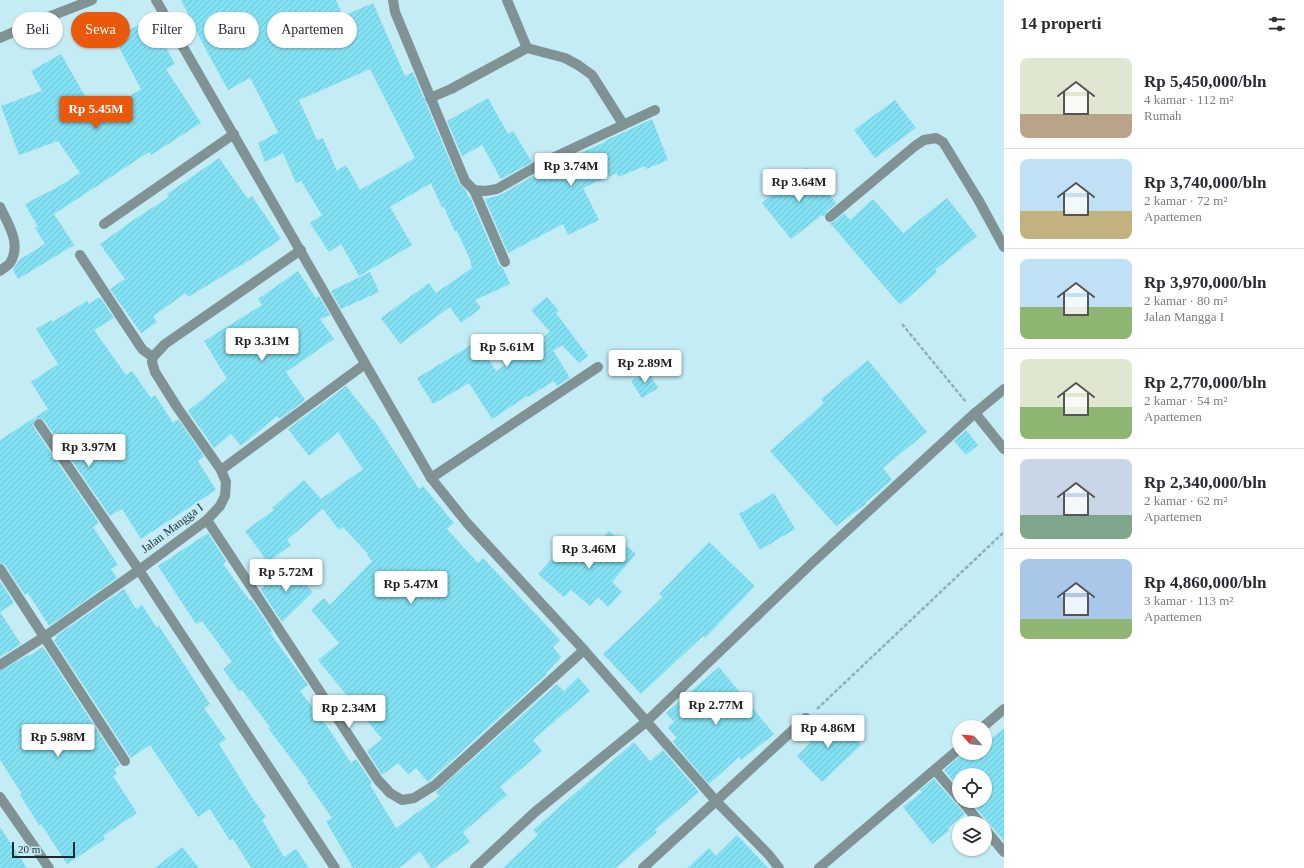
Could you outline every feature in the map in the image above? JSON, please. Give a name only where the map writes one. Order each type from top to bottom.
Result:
[{"type":"street","points":[[0,38],[38,21],[92,0]]},
{"type":"street","points":[[156,0],[431,478],[467,523],[584,650],[716,801],[779,868]]},
{"type":"street","points":[[393,0],[395,12],[465,181],[474,190],[505,262]]},
{"type":"street","points":[[507,0],[527,48]]},
{"type":"street","points":[[430,98],[451,89],[527,48],[565,58],[592,75],[623,124]]},
{"type":"street","points":[[474,190],[485,191],[497,189],[544,162],[655,110]]},
{"type":"street","points":[[104,224],[234,134]]},
{"type":"street","points":[[830,217],[915,146],[924,140],[936,138],[942,142],[979,201],[1004,247]]},
{"type":"street","points":[[0,207],[14,239],[16,249],[10,264],[0,270]]},
{"type":"street","points":[[301,250],[165,344],[153,356],[152,362],[155,372],[177,407],[221,470],[365,364]]},
{"type":"street","points":[[80,255],[140,346],[143,350],[153,356]]},
{"type":"street","points":[[431,478],[598,367]]},
{"type":"street","points":[[475,868],[535,812],[646,722],[812,563],[1004,388]]},
{"type":"street","points":[[975,413],[1004,449]]},
{"type":"street","points":[[39,424],[139,570],[334,868]]},
{"type":"street","name":"Jalan Mangga I","points":[[0,665],[44,637],[207,520],[220,506],[225,496],[226,482],[221,470]]},
{"type":"street","points":[[207,520],[378,780],[390,793],[402,800],[414,798],[435,785],[584,650]]},
{"type":"street","points":[[0,569],[125,762]]},
{"type":"street","points":[[991,720],[1004,708]]},
{"type":"street","points":[[643,868],[806,718]]},
{"type":"street","points":[[819,868],[952,755]]},
{"type":"street","points":[[936,770],[952,789]]},
{"type":"street","points":[[0,797],[49,868]]},
{"type":"street","points":[[968,808],[974,816]]},
{"type":"street","points":[[992,837],[1004,852]]},
{"type":"path","points":[[902,324],[975,413]]},
{"type":"path","points":[[806,718],[1004,532]]},
{"type":"building","points":[[181,0],[336,0],[341,12],[267,12],[267,48],[357,48],[357,12],[352,12],[373,3],[405,76],[413,72],[459,183],[466,191],[469,198],[470,197],[499,265],[503,268],[510,284],[475,300],[481,308],[461,323],[450,307],[400,344],[381,318],[429,283],[436,293],[472,268],[471,262],[457,231],[455,232],[444,207],[442,208],[431,183],[390,207],[412,245],[359,276],[341,244],[329,252],[310,223],[322,215],[301,181],[296,183],[283,153],[265,162],[258,143],[278,132],[250,78],[228,90],[205,48],[259,48],[259,12],[204,12],[204,46],[196,30],[196,12],[187,12]],"holes":[[[370,69],[415,158],[360,190],[346,165],[337,171],[323,138],[317,140],[299,100]]]},
{"type":"building","points":[[138,25],[138,48],[166,48],[175,64],[166,69],[201,123],[151,155],[149,152],[54,214],[74,245],[18,279],[13,270],[19,260],[45,244],[35,228],[38,227],[25,204],[58,187],[80,173],[58,141],[19,155],[1,106],[42,91],[31,71],[61,54],[97,117],[141,89],[119,48],[130,48],[130,30]]},
{"type":"building","points":[[488,98],[508,134],[513,131],[532,162],[501,179],[482,145],[462,156],[447,121]]},
{"type":"building","points":[[895,100],[916,128],[875,158],[854,130]]},
{"type":"building","points":[[652,119],[668,160],[646,169],[645,166],[618,177],[617,173],[583,188],[599,220],[568,235],[563,224],[508,253],[485,199],[500,195],[547,168]]},
{"type":"building","points":[[219,158],[248,199],[252,196],[281,239],[241,266],[188,297],[186,293],[153,316],[157,322],[141,333],[110,289],[125,279],[100,244],[169,197],[167,194]]},
{"type":"building","points":[[807,167],[836,203],[826,212],[824,216],[822,215],[791,239],[762,203]]},
{"type":"building","points":[[947,198],[977,236],[935,270],[937,272],[900,305],[830,223],[834,222],[844,213],[850,220],[873,199],[903,233]]},
{"type":"building","points":[[298,271],[316,298],[319,296],[330,315],[320,319],[334,339],[286,372],[305,400],[280,419],[277,416],[241,446],[231,434],[214,448],[188,411],[227,379],[204,341],[262,305],[258,299]]},
{"type":"building","points":[[370,272],[379,292],[341,309],[331,291]]},
{"type":"building","points":[[100,297],[114,318],[94,330],[126,375],[132,371],[151,398],[155,395],[173,423],[178,419],[204,456],[198,461],[216,490],[141,539],[122,509],[110,516],[44,420],[39,418],[35,419],[33,424],[34,428],[99,523],[93,527],[118,565],[111,569],[117,578],[49,626],[28,593],[25,595],[5,565],[0,563],[0,440],[48,409],[31,382],[58,364],[36,329],[51,320],[52,322],[87,301],[89,304]]},
{"type":"building","points":[[547,297],[559,311],[556,313],[588,356],[579,363],[562,345],[553,351],[570,378],[557,386],[554,381],[528,397],[527,396],[492,419],[469,383],[433,404],[417,378],[478,341],[496,371],[546,340],[543,337],[550,332],[531,310]]},
{"type":"building","points":[[868,360],[927,432],[883,468],[892,480],[865,503],[866,504],[836,526],[770,451],[824,403],[821,399]]},
{"type":"building","points":[[648,371],[658,388],[642,398],[631,381]]},
{"type":"building","points":[[346,386],[374,420],[419,489],[423,486],[454,523],[447,529],[478,563],[483,558],[560,640],[553,647],[561,657],[546,673],[547,674],[428,782],[416,768],[408,774],[398,763],[382,775],[367,751],[382,739],[318,660],[339,643],[311,610],[324,598],[330,605],[372,561],[367,555],[368,554],[343,527],[339,530],[323,509],[287,540],[291,545],[268,562],[245,531],[274,510],[272,508],[304,480],[321,499],[363,469],[338,432],[309,456],[288,429]]},
{"type":"building","points":[[966,430],[978,445],[966,455],[954,441]]},
{"type":"building","points":[[774,493],[795,529],[760,550],[739,514]]},
{"type":"building","points":[[609,531],[636,554],[612,582],[622,592],[608,607],[598,597],[590,606],[571,590],[564,597],[538,574],[568,540],[586,557]]},
{"type":"building","points":[[208,533],[226,561],[223,564],[250,601],[251,599],[272,631],[270,633],[308,685],[300,691],[329,729],[351,763],[356,759],[372,783],[370,785],[396,828],[440,796],[436,792],[557,684],[564,691],[578,677],[590,691],[533,740],[542,751],[500,787],[507,795],[463,832],[470,842],[434,868],[431,868],[420,852],[399,868],[353,868],[326,821],[332,818],[307,782],[308,781],[268,728],[270,727],[242,690],[239,691],[223,669],[232,662],[202,621],[196,624],[158,566]]},
{"type":"building","points":[[709,542],[755,586],[705,638],[703,636],[641,694],[603,654],[663,597],[659,594]]},
{"type":"building","points":[[287,565],[313,592],[282,622],[261,590]]},
{"type":"building","points":[[0,581],[14,603],[0,612]]},
{"type":"building","points":[[124,589],[136,609],[142,605],[157,628],[159,626],[210,704],[204,708],[226,739],[219,744],[251,796],[266,817],[262,820],[284,857],[296,849],[309,868],[251,868],[233,839],[230,841],[210,809],[198,817],[150,745],[131,758],[54,640],[57,638],[56,636]]},
{"type":"building","points":[[0,612],[21,644],[0,657]]},
{"type":"building","points":[[43,647],[120,765],[114,769],[117,774],[113,776],[137,813],[103,836],[105,839],[67,864],[41,824],[39,825],[20,795],[22,794],[0,760],[0,671]]},
{"type":"building","points":[[719,667],[774,734],[741,760],[739,757],[709,784],[673,742],[677,738],[668,728],[674,722],[666,713]]},
{"type":"building","points":[[836,718],[861,745],[822,782],[797,756],[811,742],[805,736],[819,723],[825,729]]},
{"type":"building","points":[[1004,728],[1004,841],[992,827],[992,816],[983,816],[976,808],[992,808],[992,768],[952,768],[952,780],[944,770],[956,760],[992,760],[992,738]]},
{"type":"building","points":[[634,742],[650,761],[663,750],[699,792],[655,830],[657,832],[616,868],[503,868],[538,835],[533,830]]},
{"type":"building","points":[[934,779],[952,799],[952,808],[960,808],[965,814],[963,816],[952,816],[952,825],[948,828],[950,830],[932,844],[903,807],[922,792],[920,790]]},
{"type":"building","points":[[0,827],[11,844],[27,868],[0,868]]},
{"type":"building","points":[[737,835],[768,868],[687,868],[709,848],[716,856]]},
{"type":"building","points":[[182,847],[199,868],[155,868]]}]
